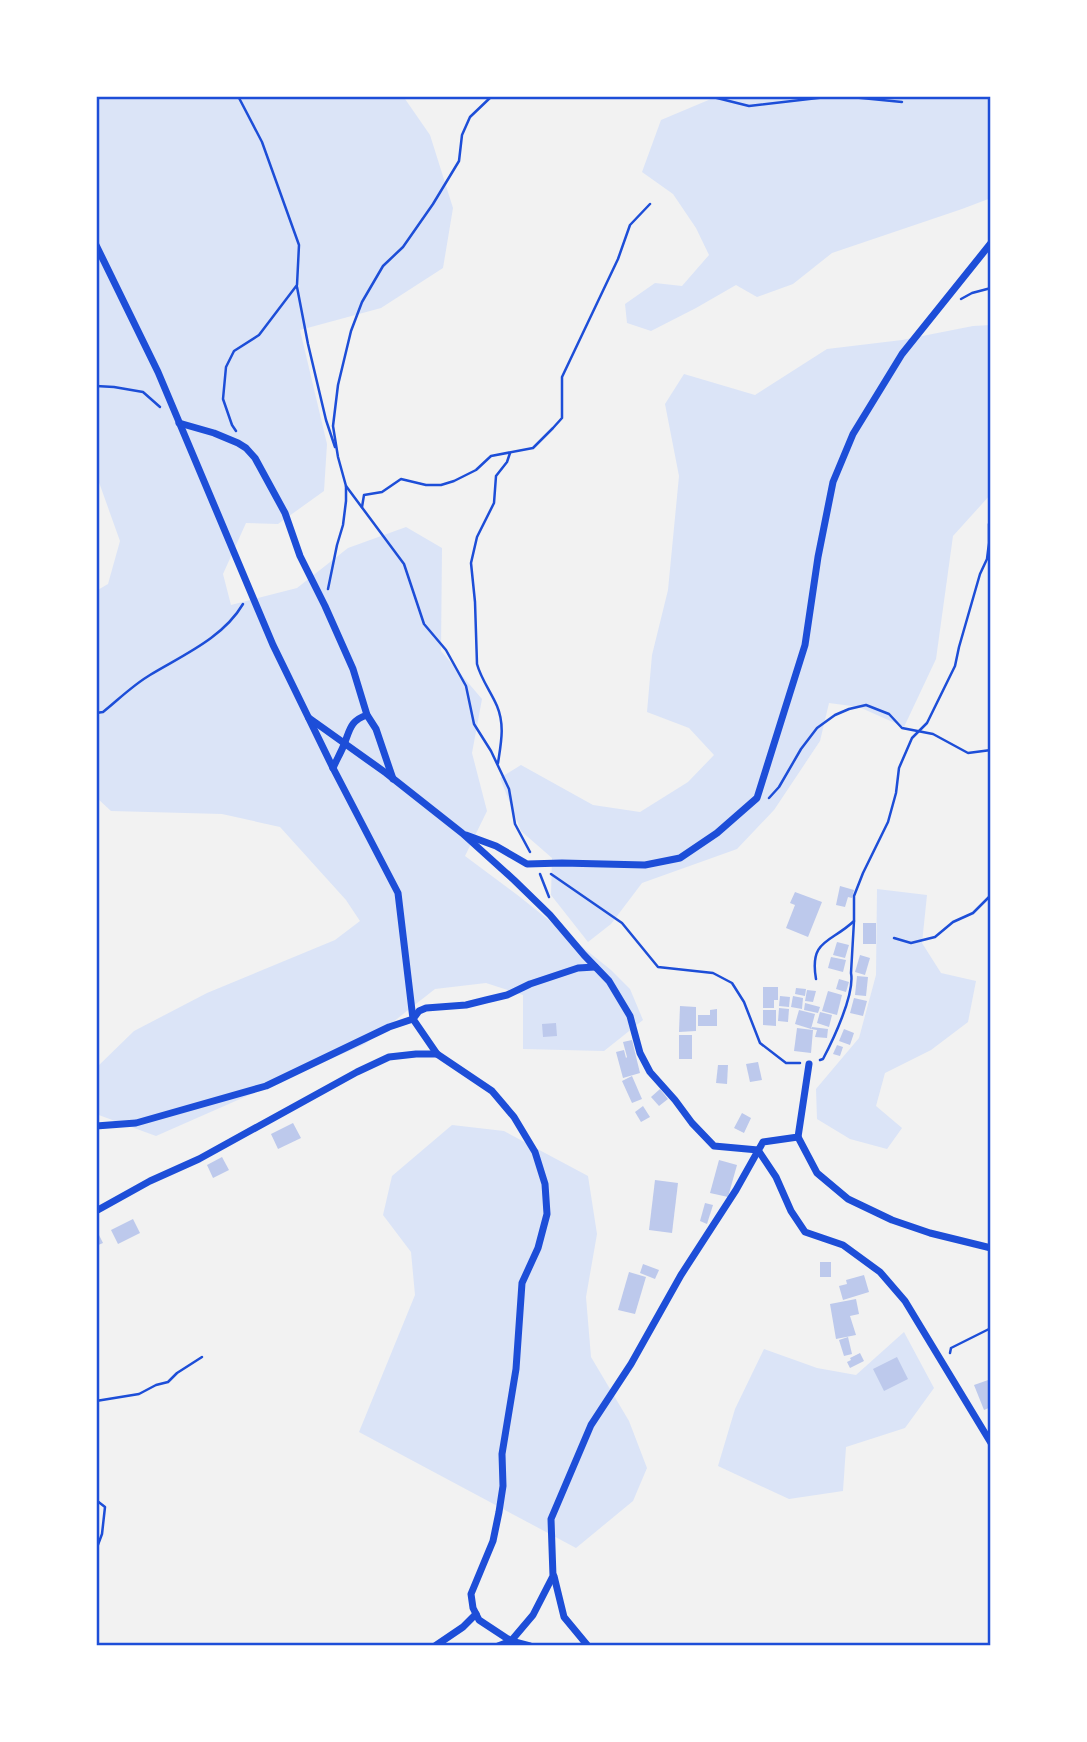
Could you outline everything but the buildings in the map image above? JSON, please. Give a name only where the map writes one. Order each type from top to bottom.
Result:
[{"type":"street","points":[[462,833],[496,845],[527,863],[645,866],[680,858],[717,833],[757,798],[805,645],[833,482],[853,434],[902,354],[991,243]]},
{"type":"street","points":[[96,244],[158,372],[273,645],[398,893],[413,1019],[437,1054],[492,1091],[514,1117],[535,1152],[545,1184],[547,1214],[538,1248],[522,1283],[516,1369],[502,1454],[503,1486],[499,1512],[493,1541],[471,1594],[473,1608],[479,1620],[511,1640],[530,1646]]},
{"type":"street","points":[[179,423],[214,433],[246,448],[255,458],[285,513],[300,556],[353,669],[367,715],[376,729],[393,779]]},
{"type":"street","points":[[333,768],[345,744],[349,728],[360,717],[367,715]]},
{"type":"street","points":[[309,718],[462,833],[550,915],[609,981],[630,1016],[640,1053],[650,1072],[692,1123],[715,1146],[758,1150]]},
{"type":"street","points":[[96,1126],[136,1124],[267,1086],[389,1027],[413,1019],[419,1011],[426,1008],[466,1005],[496,998],[578,968],[595,967]]},
{"type":"street","points":[[96,1211],[389,1057],[437,1054]]},
{"type":"street","points":[[809,1064],[798,1137],[817,1172],[848,1199],[892,1220],[930,1233],[991,1248]]},
{"type":"street","points":[[588,1646],[564,1617],[553,1576],[551,1519],[591,1425],[631,1364],[681,1275],[736,1191],[763,1142],[798,1137]]},
{"type":"street","points":[[758,1150],[776,1177],[791,1211],[805,1232],[843,1245],[880,1272],[905,1301],[991,1443]]},
{"type":"street","points":[[498,1646],[511,1640],[533,1615],[553,1576]]},
{"type":"street","points":[[435,1646],[477,1614]]},
{"type":"path","points":[[238,96],[262,142],[299,245],[297,285],[308,344],[326,420],[346,486],[343,525],[325,606]]},
{"type":"path","points":[[338,457],[333,426],[338,385],[351,331],[362,302],[383,266],[403,247],[433,204],[459,161],[463,135],[470,117],[492,96]]},
{"type":"path","points":[[709,96],[750,106],[835,96]]},
{"type":"path","points":[[841,96],[902,102]]},
{"type":"path","points":[[362,507],[364,495],[382,492],[401,479],[426,485],[441,485],[476,470],[491,456],[533,448],[562,418],[562,377],[618,259],[630,225],[650,204]]},
{"type":"path","points":[[246,448],[232,425],[223,399],[226,367],[233,351],[259,335],[297,285]]},
{"type":"path","points":[[96,386],[143,392],[161,407]]},
{"type":"path","points":[[498,763],[502,724],[477,664],[471,563],[477,537],[494,503],[496,476],[510,453]]},
{"type":"path","points":[[346,486],[404,564],[424,624],[446,650],[466,686],[474,724],[498,763],[509,789],[515,824],[536,864],[550,900]]},
{"type":"path","points":[[536,864],[622,923],[658,967],[713,973],[732,983],[744,1002],[760,1043],[786,1063],[809,1064],[823,1059],[848,998],[852,981],[854,896],[888,822],[899,768],[912,738],[927,723],[955,666],[980,574],[987,559],[991,517]]},
{"type":"path","points":[[96,713],[103,712],[147,677],[203,644],[237,615],[251,592]]},
{"type":"path","points":[[764,802],[779,787],[817,727],[835,715],[866,705],[889,714],[902,729],[933,734],[968,753],[991,750]]},
{"type":"path","points":[[894,938],[911,943],[935,937],[953,922],[974,914],[991,895]]},
{"type":"path","points":[[816,979],[813,965],[816,951],[827,939],[843,931],[854,921]]},
{"type":"path","points":[[951,1378],[948,1359],[951,1348],[991,1328]]},
{"type":"path","points":[[96,1401],[139,1394],[168,1382],[202,1357]]},
{"type":"path","points":[[96,1500],[105,1507],[102,1534],[96,1550]]},
{"type":"shaded area","points":[[96,96],[403,96],[430,135],[453,208],[443,268],[381,308],[300,330],[327,444],[324,491],[278,524],[246,523],[223,574],[231,605],[297,588],[348,548],[406,527],[442,548],[441,651],[482,699],[472,753],[487,811],[465,856],[611,970],[630,989],[643,1020],[604,1051],[523,1049],[523,995],[486,983],[435,989],[365,1044],[156,1136],[96,1114],[96,1068],[134,1031],[207,993],[335,940],[360,921],[346,900],[280,827],[222,814],[111,811],[96,797],[96,591],[108,584],[120,541],[96,474]]},
{"type":"shaded area","points":[[718,96],[991,96],[991,198],[832,253],[793,284],[757,297],[736,285],[651,331],[627,323],[625,304],[655,283],[682,286],[709,255],[696,228],[673,194],[642,172],[661,120]]},
{"type":"shaded area","points":[[991,325],[991,494],[953,536],[936,659],[904,727],[859,707],[829,703],[820,741],[774,810],[737,849],[642,883],[611,924],[588,942],[551,895],[552,858],[521,831],[500,778],[521,765],[593,805],[640,812],[688,782],[714,755],[689,728],[647,712],[652,655],[668,590],[679,476],[665,404],[684,374],[755,395],[827,349]]},
{"type":"shaded area","points":[[877,889],[927,895],[922,943],[941,973],[976,981],[968,1022],[931,1050],[885,1073],[876,1106],[902,1128],[887,1149],[850,1139],[817,1119],[816,1089],[859,1038],[876,975]]},
{"type":"shaded area","points":[[452,1125],[504,1131],[588,1176],[597,1234],[586,1297],[591,1357],[629,1421],[647,1468],[633,1501],[576,1548],[359,1432],[415,1295],[411,1252],[383,1215],[392,1176]]},
{"type":"shaded area","points":[[904,1332],[934,1388],[905,1428],[846,1447],[843,1491],[789,1499],[718,1466],[735,1409],[764,1349],[817,1368],[856,1375]]}]
